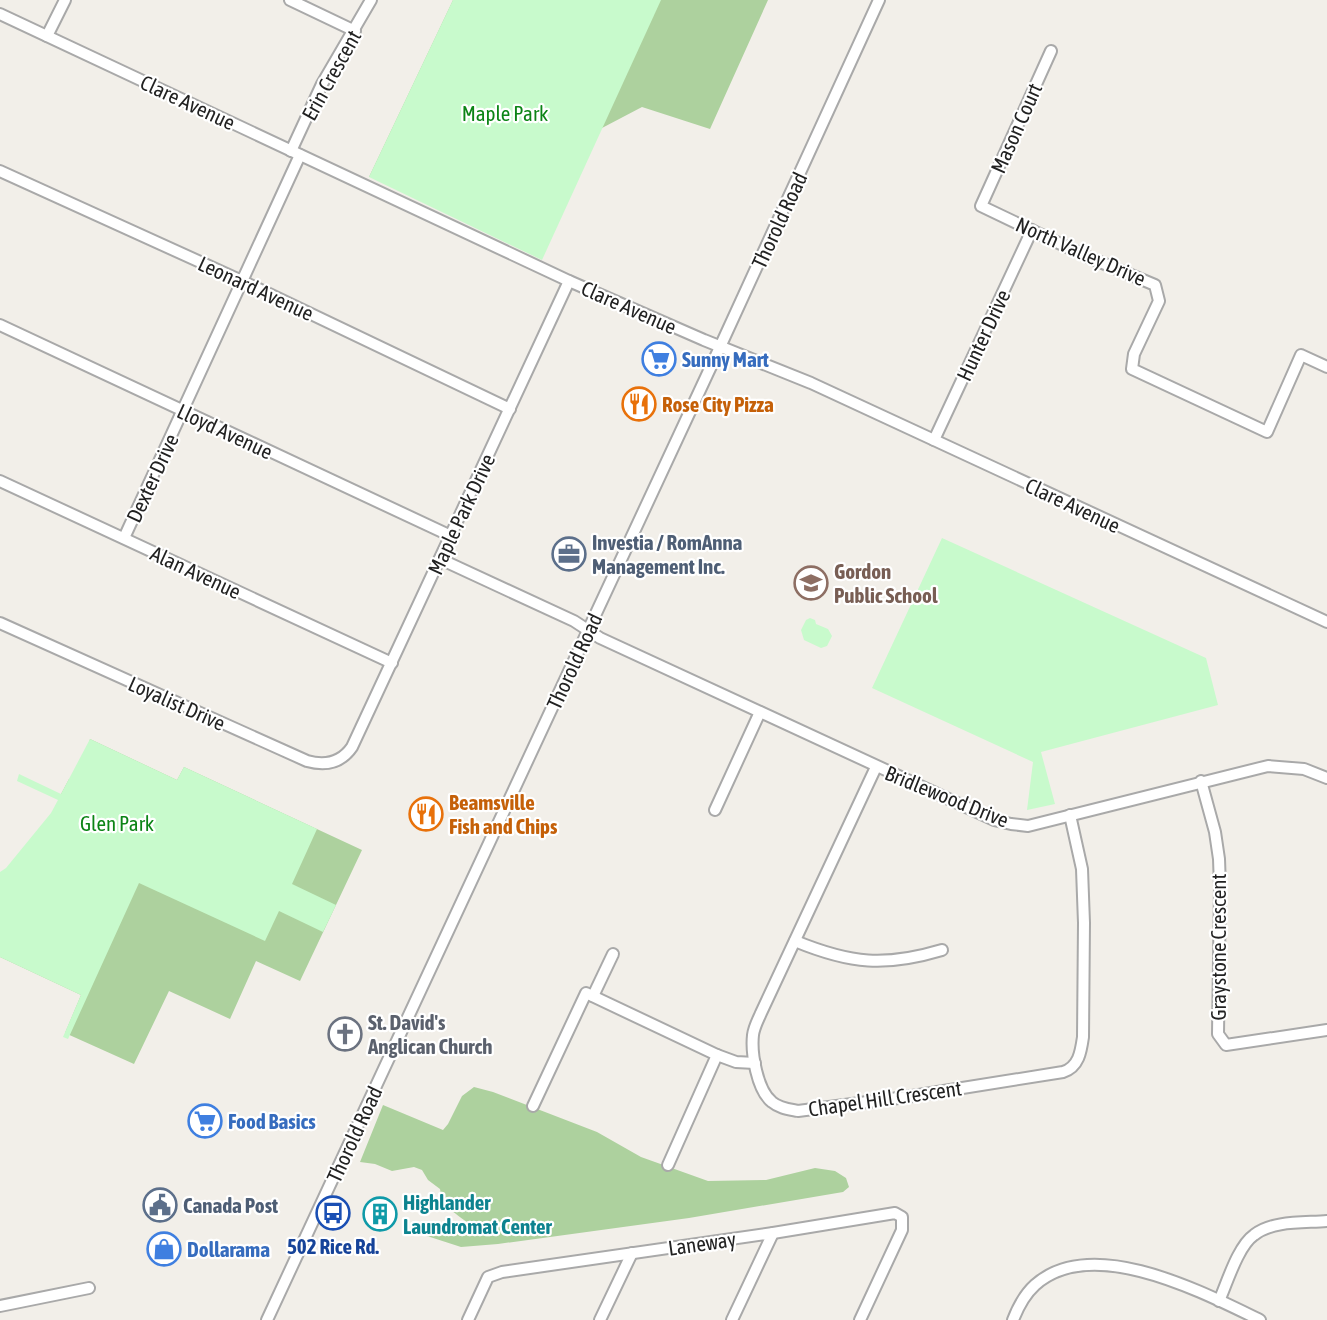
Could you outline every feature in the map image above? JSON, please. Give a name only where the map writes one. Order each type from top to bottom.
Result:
[{"type":"street","points":[[47,36],[64,0]]},
{"type":"street","points":[[290,0],[355,30]]},
{"type":"street","name":"Erin Crescent","points":[[296,153],[322,84],[371,0]]},
{"type":"street","name":"Thorold Road","points":[[267,1320],[879,0]]},
{"type":"street","name":"Clare Avenue","points":[[0,14],[569,281],[811,383],[1327,622]]},
{"type":"street","name":"Mason Court","points":[[981,206],[1051,51]]},
{"type":"street","name":"Dexter Drive","points":[[124,538],[242,281],[296,153]]},
{"type":"street","name":"Leonard Avenue","points":[[0,171],[242,281],[510,409]]},
{"type":"street","name":"North Valley Drive","points":[[981,206],[1088,257],[1155,285],[1159,301],[1134,354],[1132,369],[1267,432],[1301,355],[1327,367]]},
{"type":"street","name":"Hunter Drive","points":[[934,440],[1032,230]]},
{"type":"street","name":"Maple Park Drive","points":[[352,747],[569,281]]},
{"type":"street","name":"Lloyd Avenue","points":[[0,325],[450,537]]},
{"type":"street","name":"Alan Avenue","points":[[0,481],[392,663]]},
{"type":"street","points":[[440,559],[588,630]]},
{"type":"street","name":"Loyalist Drive","points":[[0,623],[307,761],[320,764],[333,762],[345,756],[352,747]]},
{"type":"street","name":"Bridlewood Drive","points":[[588,630],[600,638],[1002,822],[1028,826],[1268,766],[1304,770],[1327,778]]},
{"type":"street","points":[[715,810],[760,712]]},
{"type":"street","name":"Chapel Hill Crescent","points":[[876,766],[756,1024],[753,1035],[755,1063],[763,1090],[771,1101],[783,1109],[798,1111],[906,1097],[1057,1072],[1072,1067],[1081,1055],[1083,1036],[1084,923],[1082,869],[1070,815]]},
{"type":"street","name":"Graystone Crescent","points":[[1201,781],[1215,832],[1219,859],[1218,1034],[1226,1045],[1327,1030]]},
{"type":"street","points":[[795,941],[839,957],[870,962],[904,960],[942,950]]},
{"type":"street","points":[[593,996],[613,954]]},
{"type":"street","points":[[533,1106],[586,993],[717,1055],[736,1062],[755,1063]]},
{"type":"street","points":[[668,1165],[717,1055]]},
{"type":"street","name":"Laneway","points":[[468,1320],[488,1276],[502,1272],[895,1213],[902,1218],[902,1230],[860,1320]]},
{"type":"street","points":[[1219,1301],[1243,1247],[1252,1236],[1262,1230],[1281,1225],[1327,1221]]},
{"type":"street","points":[[732,1320],[773,1233]]},
{"type":"street","points":[[600,1320],[632,1253]]},
{"type":"street","points":[[1012,1320],[1021,1302],[1034,1286],[1049,1275],[1064,1268],[1097,1263],[1140,1270],[1260,1320]]},
{"type":"street","points":[[0,1306],[89,1288]]},
{"type":"green space","name":"Maple Park","points":[[453,0],[768,0],[710,129],[642,107],[602,128],[369,177]]},
{"type":"green space","name":"Maple Park","points":[[453,0],[661,0],[542,260],[369,177]]},
{"type":"green space","points":[[942,538],[1206,658],[1218,705],[1041,752],[1055,804],[1027,810],[1033,762],[872,688]]},
{"type":"green space","points":[[810,618],[815,620],[816,624],[828,629],[832,636],[827,646],[821,648],[804,640],[801,630],[806,620]]},
{"type":"green space","name":"Glen Park","points":[[90,739],[177,780],[184,767],[362,850],[300,981],[256,961],[230,1019],[169,991],[134,1064],[65,1033],[81,995],[0,957],[0,886],[49,838],[61,794],[69,779],[79,779]]},
{"type":"green space","name":"Glen Park","points":[[90,739],[177,780],[184,767],[317,829],[292,884],[336,905],[323,932],[279,911],[265,941],[139,883],[68,1039],[63,1037],[81,995],[0,957],[0,872],[6,868],[51,813],[58,800],[17,781],[19,774],[61,794]]},
{"type":"green space","points":[[474,1087],[493,1092],[597,1132],[641,1157],[708,1181],[766,1180],[815,1168],[835,1171],[846,1178],[849,1187],[843,1192],[689,1218],[461,1247],[427,1236],[428,1228],[437,1222],[466,1226],[467,1222],[449,1208],[440,1189],[428,1180],[422,1170],[414,1167],[392,1171],[375,1164],[360,1162],[383,1105],[443,1130],[462,1096]]},
{"type":"place","name":"Sunny Mart","points":[[659,359]]},
{"type":"place","name":"Rose City Pizza","points":[[639,404]]},
{"type":"place","name":"Investia / RomAnna Management Inc.","points":[[569,554]]},
{"type":"place","name":"Gordon Public School","points":[[811,583]]},
{"type":"place","name":"Beamsville Fish and Chips","points":[[426,814]]},
{"type":"place","name":"St. David's Anglican Church","points":[[345,1034]]},
{"type":"place","name":"Food Basics","points":[[205,1121]]},
{"type":"place","name":"Canada Post","points":[[160,1205]]},
{"type":"place","name":"502 Rice Rd.","points":[[333,1213]]},
{"type":"place","name":"Highlander Laundromat Center","points":[[380,1214]]},
{"type":"place","name":"Dollarama","points":[[164,1249]]}]
